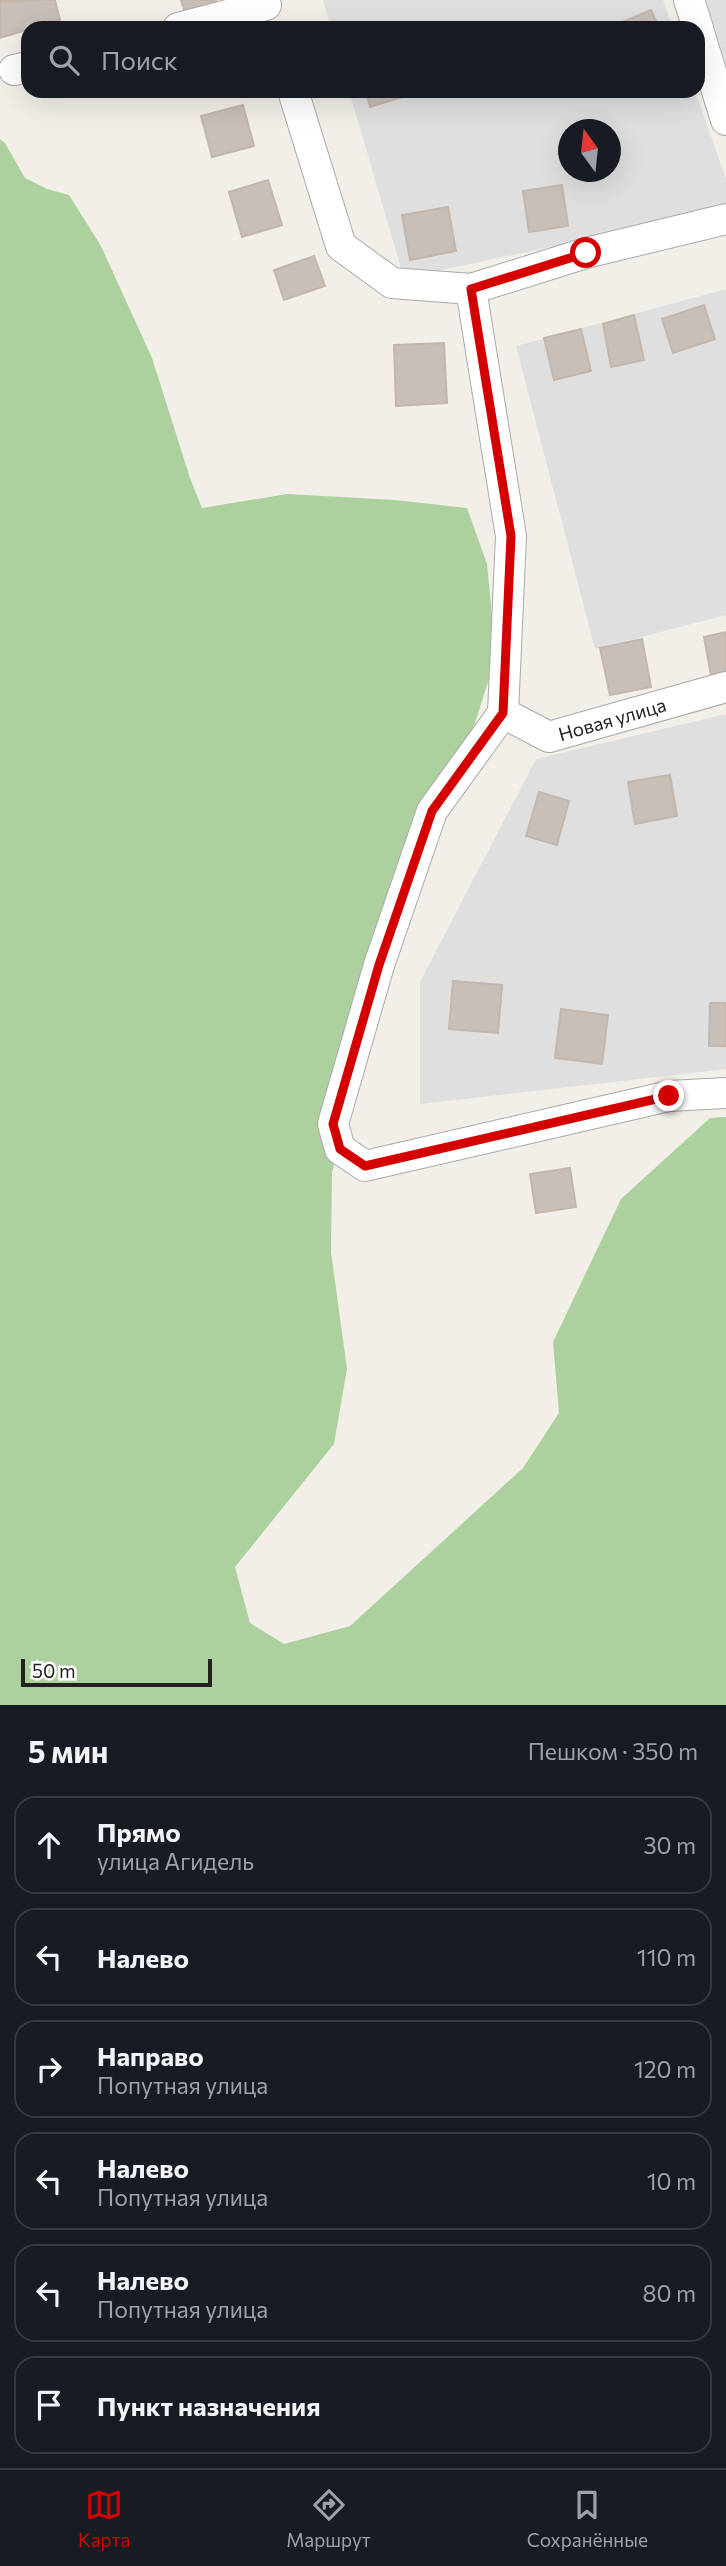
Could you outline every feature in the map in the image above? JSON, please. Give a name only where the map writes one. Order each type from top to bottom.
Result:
[{"type":"street","points":[[689,0],[696,21]]},
{"type":"street","points":[[215,21],[268,11]]},
{"type":"street","points":[[705,51],[726,120]]},
{"type":"street","points":[[295,98],[341,246],[392,283],[471,289],[586,253],[726,219]]},
{"type":"street","points":[[471,289],[511,536],[503,713],[432,811],[379,965],[333,1124],[340,1149],[365,1166],[669,1096],[726,1093]]},
{"type":"street","name":"Новая улица","points":[[503,713],[549,737],[726,687]]},
{"type":"shaded area","points":[[323,0],[663,0],[670,21],[329,21]]},
{"type":"shaded area","points":[[706,0],[726,0],[726,62]]},
{"type":"shaded area","points":[[351,98],[697,98],[726,179],[726,210],[404,278]]},
{"type":"shaded area","points":[[726,289],[726,615],[595,649],[516,346]]},
{"type":"shaded area","points":[[726,714],[726,1069],[420,1104],[420,982],[536,759]]},
{"type":"green space","points":[[0,139],[25,178],[47,189],[69,195],[101,246],[152,358],[202,508],[287,494],[395,500],[467,508],[487,564],[496,657],[473,729],[379,965],[332,1173],[331,1252],[347,1369],[334,1444],[235,1567],[250,1623],[284,1644],[350,1626],[523,1468],[559,1413],[553,1342],[621,1199],[710,1118],[726,1117],[726,1705],[0,1705]]},
{"type":"building","points":[[55,0],[60,20],[21,21],[21,32],[0,38],[0,1]]},
{"type":"building","points":[[181,0],[216,0],[217,3],[185,12]]},
{"type":"building","points":[[651,10],[656,21],[625,21]]},
{"type":"building","points":[[368,98],[399,98],[370,107]]},
{"type":"building","points":[[243,105],[254,146],[212,157],[201,116]]},
{"type":"building","points":[[268,180],[282,225],[242,237],[229,192]]},
{"type":"building","points":[[562,185],[568,226],[529,232],[523,191]]},
{"type":"building","points":[[448,207],[456,251],[410,260],[402,215]]},
{"type":"building","points":[[314,256],[325,286],[284,300],[274,270]]},
{"type":"building","points":[[704,305],[715,339],[673,353],[662,319]]},
{"type":"building","points":[[634,315],[644,360],[611,367],[603,324]]},
{"type":"building","points":[[581,329],[591,371],[554,380],[544,338]]},
{"type":"building","points":[[444,343],[447,403],[396,406],[394,345]]},
{"type":"building","points":[[726,632],[726,672],[711,675],[704,637]]},
{"type":"building","points":[[642,639],[651,687],[610,695],[600,648]]},
{"type":"building","points":[[670,775],[677,816],[635,824],[628,782]]},
{"type":"building","points":[[539,792],[569,801],[557,845],[526,836]]},
{"type":"building","points":[[453,981],[502,985],[498,1033],[449,1029]]},
{"type":"building","points":[[710,1003],[726,1003],[726,1046],[709,1046]]},
{"type":"building","points":[[561,1009],[608,1015],[602,1064],[555,1058]]},
{"type":"building","points":[[570,1168],[576,1207],[536,1213],[530,1174]]},
{"type":"route","points":[[586,253],[471,289],[511,536],[503,713],[432,811],[379,965],[333,1124],[340,1149],[365,1166],[669,1096]]}]
